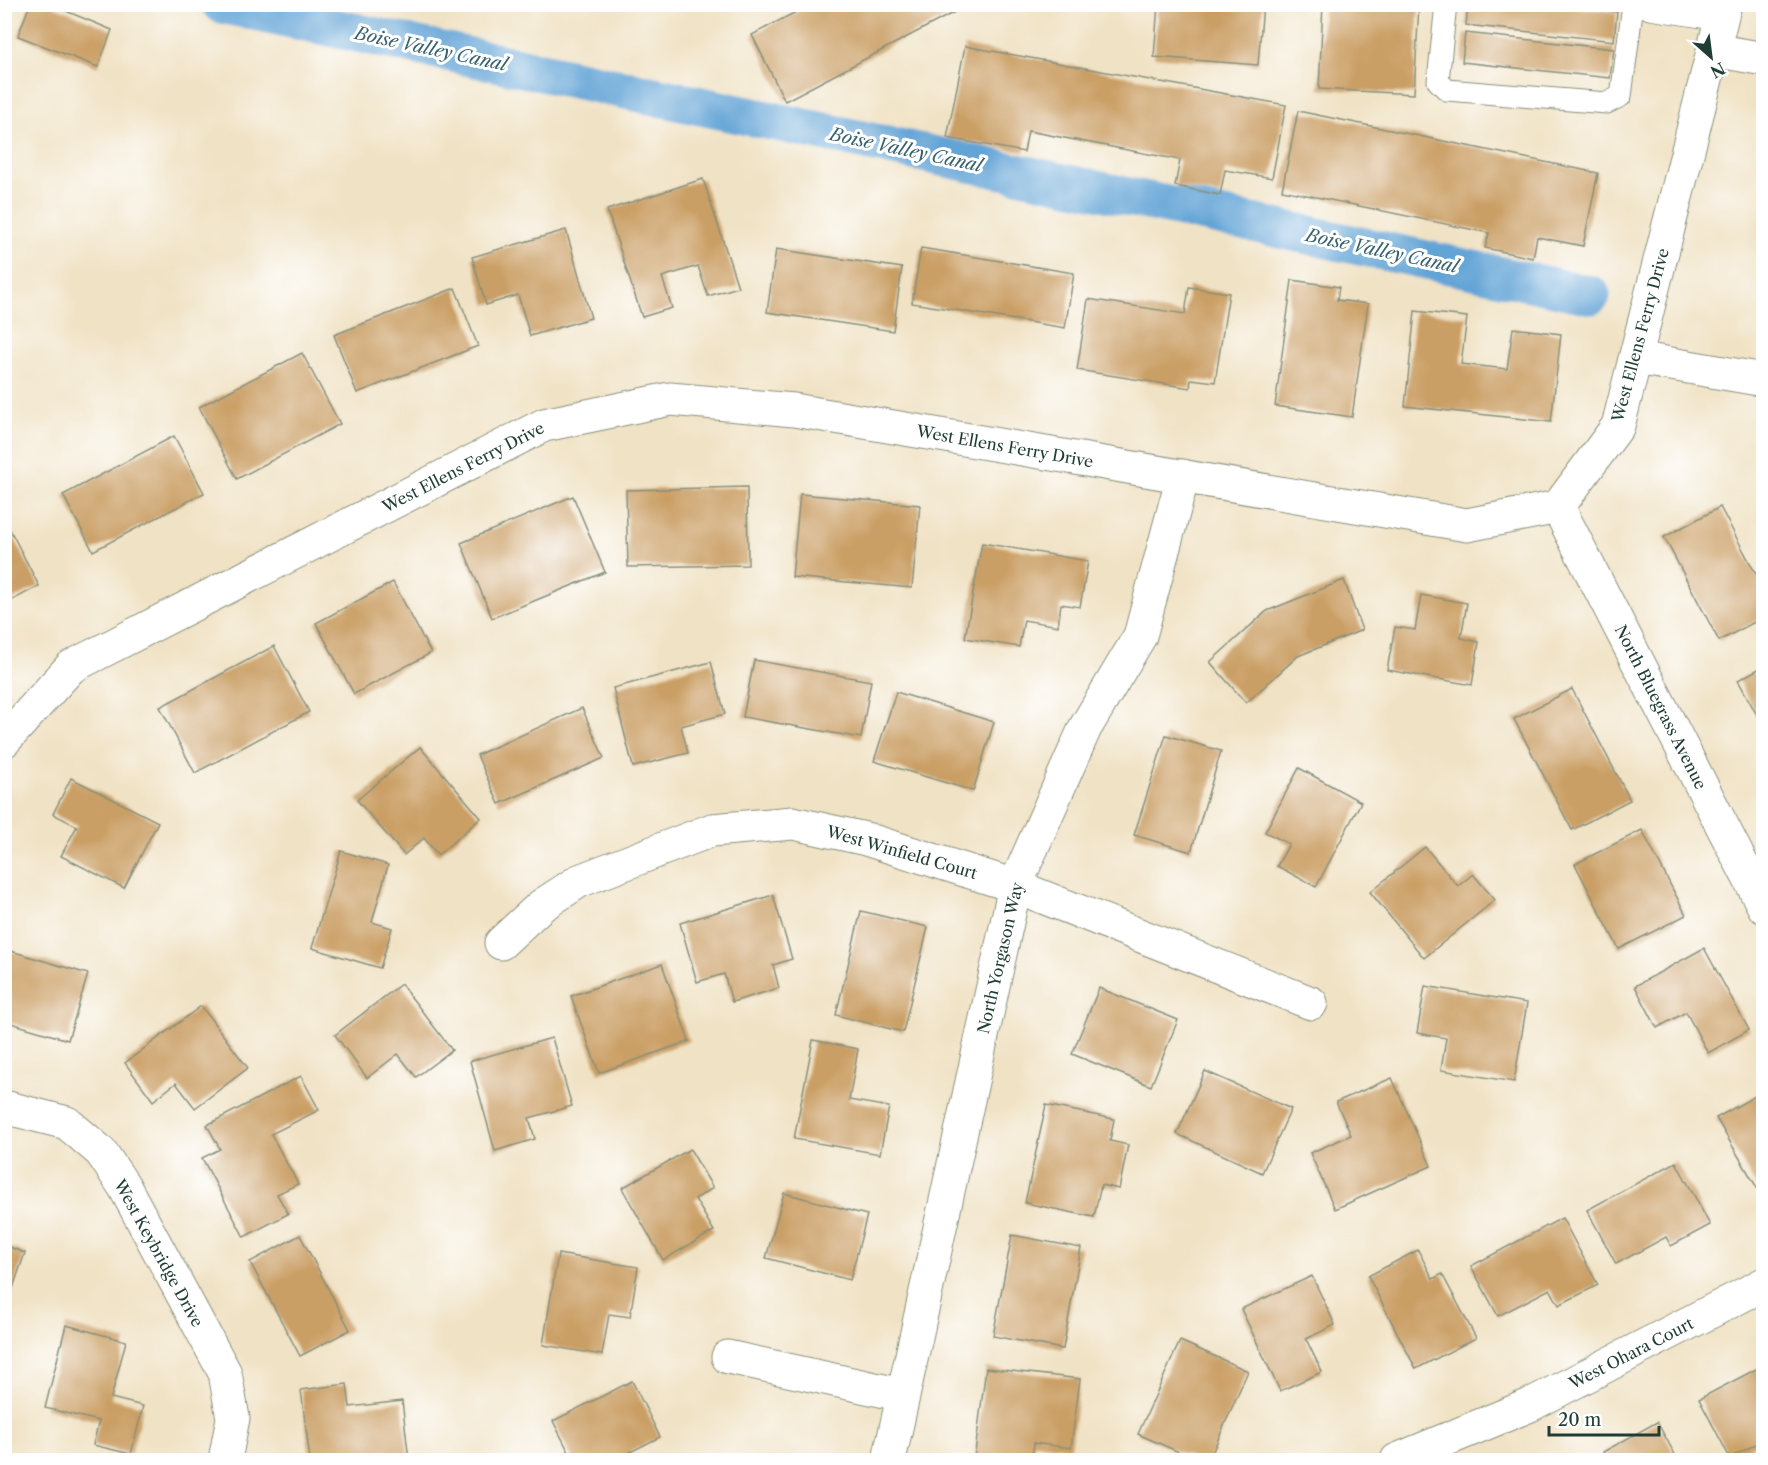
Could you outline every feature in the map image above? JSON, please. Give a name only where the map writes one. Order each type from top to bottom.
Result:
[{"type":"street","points":[[1720,25],[1764,59]]},
{"type":"street","name":"West Ellens Ferry Drive","points":[[4,741],[72,667],[544,425],[670,399],[794,410],[1467,525],[1558,507],[1618,426],[1720,25]]},
{"type":"street","points":[[1636,358],[1764,380]]},
{"type":"street","name":"North Yorgason Way","points":[[888,1461],[1015,886],[1085,728],[1140,636],[1183,476]]},
{"type":"street","name":"North Bluegrass Avenue","points":[[1558,507],[1764,907]]},
{"type":"street","name":"West Winfield Court","points":[[501,943],[541,906],[579,881],[712,830],[793,822],[866,839],[1015,886],[1311,1003]]},
{"type":"street","name":"West Keybridge Drive","points":[[4,1107],[68,1123],[101,1152],[124,1186],[225,1373],[233,1418],[225,1461]]},
{"type":"street","name":"West Ohara Court","points":[[1397,1461],[1530,1405],[1764,1284]]},
{"type":"street","points":[[728,1357],[903,1395]]},
{"type":"lane","points":[[1446,4],[1438,81],[1447,90],[1606,103],[1621,96],[1633,4]]},
{"type":"lane","points":[[1640,4],[1650,9],[1720,25]]},
{"type":"building","points":[[30,4],[49,4],[112,30],[98,67],[18,36]]},
{"type":"building","points":[[811,4],[970,4],[785,101],[752,35]]},
{"type":"building","points":[[1158,4],[1263,4],[1258,65],[1154,57]]},
{"type":"building","points":[[1323,4],[1419,4],[1414,94],[1319,89]]},
{"type":"building","points":[[1468,4],[1545,4],[1617,12],[1614,41],[1466,25]]},
{"type":"building","points":[[1465,33],[1614,49],[1610,78],[1462,62]]},
{"type":"building","points":[[965,46],[1286,105],[1272,178],[1225,170],[1220,195],[1175,186],[1180,160],[1028,131],[1024,152],[947,138]]},
{"type":"building","points":[[1298,111],[1598,173],[1583,246],[1537,237],[1533,258],[1485,248],[1489,233],[1282,190]]},
{"type":"building","points":[[703,179],[738,287],[708,296],[698,266],[662,277],[672,308],[642,317],[607,210]]},
{"type":"building","points":[[566,230],[591,318],[530,336],[518,295],[486,305],[472,257]]},
{"type":"building","points":[[921,248],[1074,273],[1065,328],[912,303]]},
{"type":"building","points":[[776,249],[902,268],[893,331],[767,312]]},
{"type":"building","points":[[1292,280],[1339,287],[1337,300],[1368,304],[1352,417],[1275,406]]},
{"type":"building","points":[[1189,287],[1229,293],[1215,382],[1191,379],[1190,388],[1077,370],[1088,299],[1185,314]]},
{"type":"building","points":[[455,288],[478,346],[357,393],[334,335]]},
{"type":"building","points":[[1415,311],[1467,317],[1461,364],[1507,369],[1513,328],[1561,334],[1551,422],[1405,406]]},
{"type":"building","points":[[302,353],[340,424],[237,479],[199,407]]},
{"type":"building","points":[[174,436],[204,493],[93,551],[63,495]]},
{"type":"building","points":[[747,487],[748,565],[628,567],[626,490]]},
{"type":"building","points":[[800,494],[920,505],[912,588],[792,577]]},
{"type":"building","points":[[573,496],[605,572],[492,618],[461,543]]},
{"type":"building","points":[[1720,507],[1764,589],[1764,617],[1719,641],[1664,537]]},
{"type":"building","points":[[5,520],[39,586],[5,604]]},
{"type":"building","points":[[982,543],[1088,561],[1080,607],[1061,604],[1058,626],[1024,620],[1019,647],[965,638]]},
{"type":"building","points":[[1344,580],[1362,630],[1298,656],[1246,703],[1210,662],[1267,611]]},
{"type":"building","points":[[393,582],[431,653],[354,694],[316,623]]},
{"type":"building","points":[[1421,595],[1467,603],[1461,638],[1479,642],[1472,685],[1387,670],[1395,627],[1415,630]]},
{"type":"building","points":[[274,646],[309,712],[195,773],[160,707]]},
{"type":"building","points":[[754,660],[871,681],[861,738],[743,717]]},
{"type":"building","points":[[711,662],[725,714],[681,726],[688,753],[633,767],[613,688]]},
{"type":"building","points":[[1764,666],[1764,728],[1738,680]]},
{"type":"building","points":[[1572,689],[1630,800],[1572,830],[1514,719]]},
{"type":"building","points":[[896,692],[994,722],[973,791],[874,761]]},
{"type":"building","points":[[582,708],[604,758],[499,804],[477,755]]},
{"type":"building","points":[[1166,735],[1221,751],[1191,852],[1134,835]]},
{"type":"building","points":[[420,747],[481,818],[438,855],[424,838],[404,855],[357,800]]},
{"type":"building","points":[[1299,768],[1361,802],[1316,887],[1277,866],[1289,844],[1265,832]]},
{"type":"building","points":[[71,778],[158,822],[124,888],[61,856],[77,826],[53,814]]},
{"type":"building","points":[[1642,830],[1686,915],[1619,949],[1575,864]]},
{"type":"building","points":[[1425,847],[1458,886],[1473,874],[1495,900],[1424,958],[1370,892]]},
{"type":"building","points":[[341,851],[388,865],[372,922],[392,928],[380,968],[312,948]]},
{"type":"building","points":[[773,895],[792,959],[773,965],[779,988],[732,1002],[724,974],[697,982],[680,923]]},
{"type":"building","points":[[861,911],[928,927],[903,1032],[836,1015]]},
{"type":"building","points":[[1704,948],[1749,1030],[1708,1053],[1686,1012],[1657,1028],[1635,986]]},
{"type":"building","points":[[4,949],[88,974],[68,1040],[4,1021]]},
{"type":"building","points":[[662,964],[689,1041],[599,1073],[571,996]]},
{"type":"building","points":[[401,984],[452,1050],[416,1077],[398,1054],[367,1078],[335,1035]]},
{"type":"building","points":[[1425,986],[1527,1003],[1514,1082],[1441,1070],[1446,1038],[1417,1033]]},
{"type":"building","points":[[1099,988],[1178,1020],[1151,1086],[1072,1054]]},
{"type":"building","points":[[201,1006],[248,1068],[195,1108],[176,1083],[153,1101],[125,1063]]},
{"type":"building","points":[[552,1038],[572,1106],[529,1118],[535,1139],[495,1151],[470,1061]]},
{"type":"building","points":[[813,1040],[858,1049],[849,1100],[889,1107],[880,1154],[794,1139]]},
{"type":"building","points":[[1205,1071],[1291,1109],[1262,1173],[1177,1134]]},
{"type":"building","points":[[301,1076],[319,1110],[271,1134],[298,1184],[277,1194],[288,1214],[244,1237],[202,1158],[220,1149],[207,1125]]},
{"type":"building","points":[[1392,1078],[1431,1166],[1335,1209],[1310,1153],[1351,1135],[1336,1102]]},
{"type":"building","points":[[1764,1091],[1764,1191],[1760,1193],[1716,1118]]},
{"type":"building","points":[[1046,1105],[1114,1119],[1110,1141],[1128,1145],[1119,1189],[1101,1185],[1094,1217],[1025,1203]]},
{"type":"building","points":[[690,1149],[713,1188],[695,1199],[714,1231],[663,1260],[622,1188]]},
{"type":"building","points":[[1676,1162],[1710,1225],[1671,1246],[1666,1237],[1616,1264],[1587,1210]]},
{"type":"building","points":[[784,1193],[867,1215],[850,1280],[766,1258]]},
{"type":"building","points":[[1562,1218],[1598,1285],[1559,1305],[1550,1289],[1498,1316],[1471,1266]]},
{"type":"building","points":[[300,1235],[350,1330],[300,1356],[250,1262]]},
{"type":"building","points":[[1012,1235],[1081,1248],[1063,1349],[993,1336]]},
{"type":"building","points":[[4,1245],[25,1253],[8,1302],[4,1301]]},
{"type":"building","points":[[1418,1250],[1433,1279],[1442,1274],[1476,1338],[1416,1369],[1368,1276]]},
{"type":"building","points":[[558,1254],[638,1267],[630,1317],[609,1314],[602,1355],[543,1345]]},
{"type":"building","points":[[1312,1276],[1335,1325],[1306,1339],[1322,1372],[1280,1391],[1241,1309]]},
{"type":"building","points":[[66,1325],[126,1341],[111,1398],[143,1406],[131,1454],[93,1445],[99,1421],[45,1408]]},
{"type":"building","points":[[1180,1341],[1248,1371],[1209,1460],[1197,1460],[1138,1434]]},
{"type":"building","points":[[1764,1365],[1764,1453],[1758,1443],[1730,1458],[1699,1399]]},
{"type":"building","points":[[986,1368],[1080,1379],[1071,1448],[1034,1443],[1032,1460],[974,1460]]},
{"type":"building","points":[[632,1381],[660,1437],[630,1452],[634,1460],[573,1460],[553,1421]]},
{"type":"building","points":[[347,1384],[350,1407],[402,1401],[409,1460],[310,1460],[301,1390]]},
{"type":"building","points":[[1657,1422],[1678,1460],[1608,1460],[1603,1452]]},
{"type":"waterway","name":"Boise Valley Canal","points":[[221,4],[1591,295]]}]
